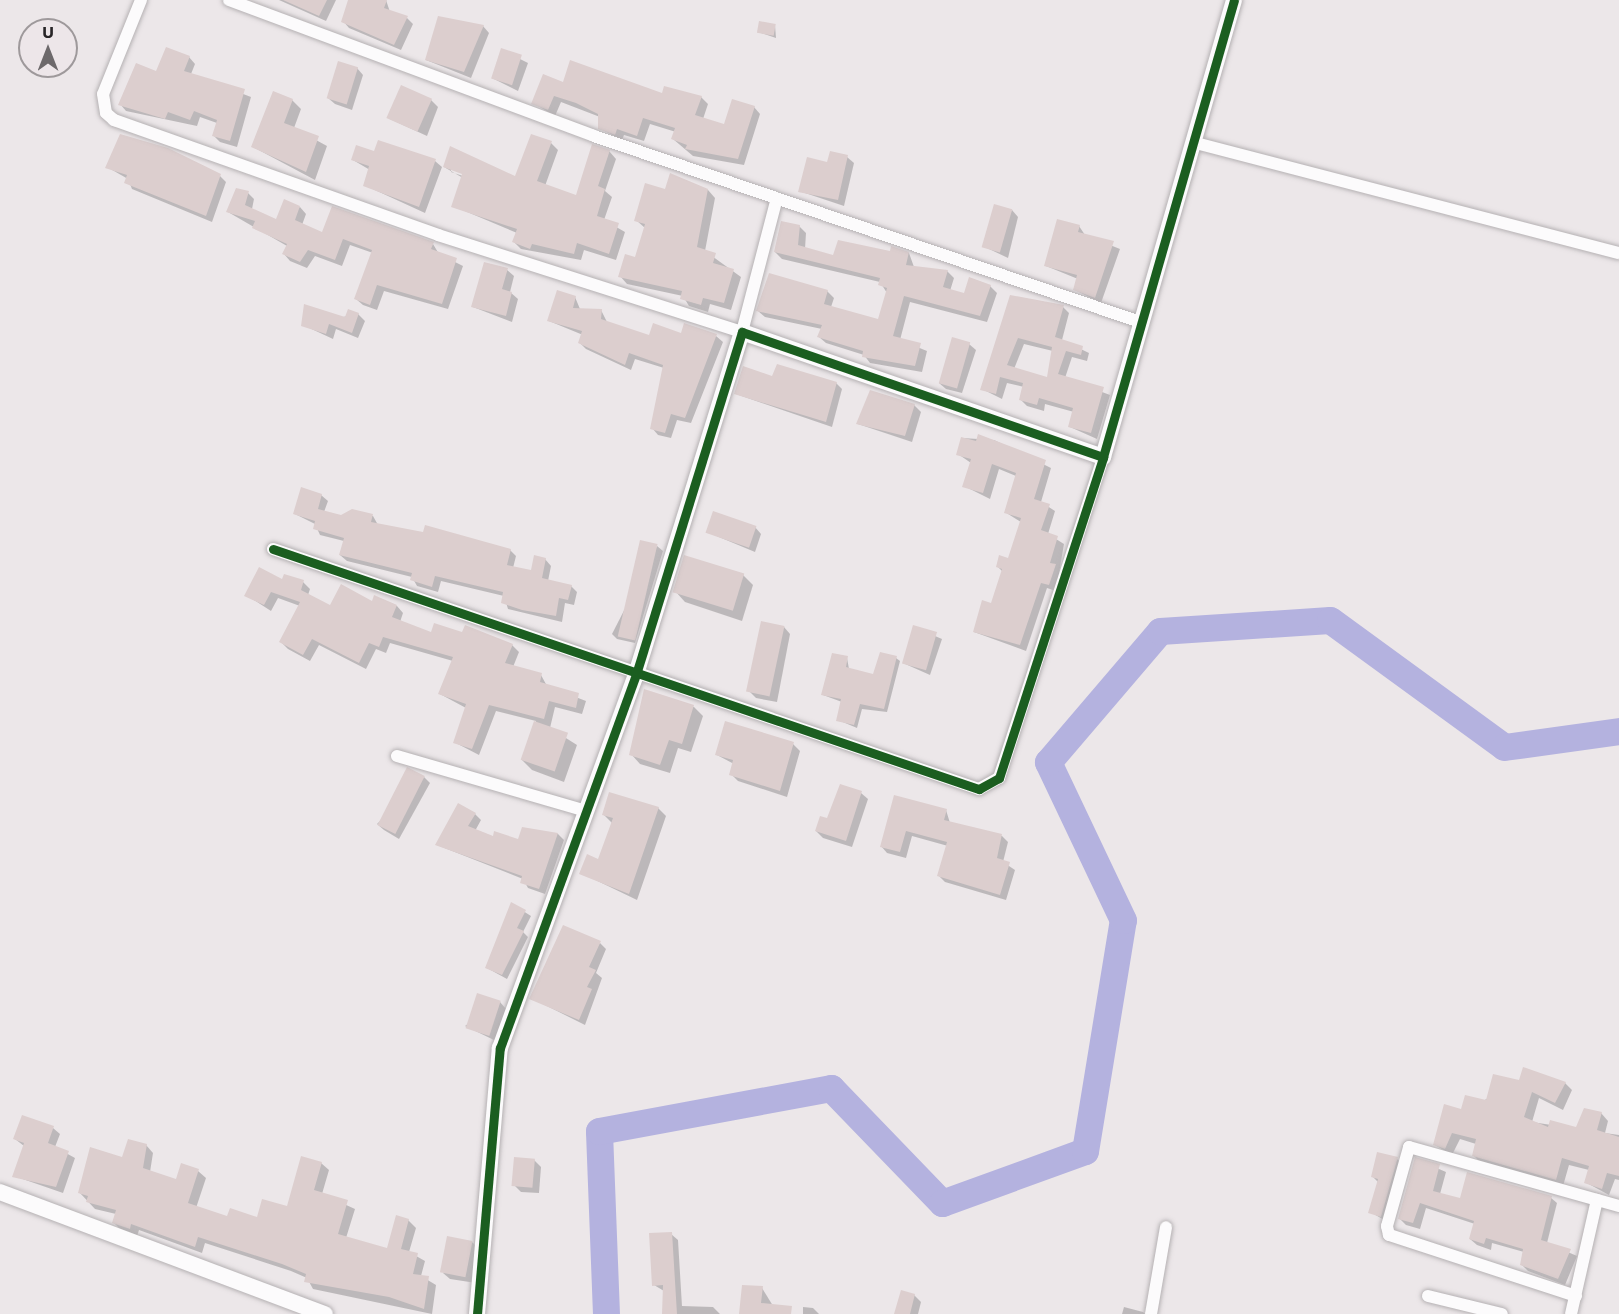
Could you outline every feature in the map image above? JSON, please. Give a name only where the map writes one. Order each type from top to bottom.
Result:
[{"type":"street","points":[[141,0],[103,94],[106,113],[114,120],[438,235],[742,332],[1103,457]]},
{"type":"street","points":[[229,0],[594,136],[1143,323]]},
{"type":"street","points":[[273,549],[637,671],[883,760],[990,788],[999,778],[1103,457],[1234,0]]},
{"type":"street","points":[[1192,142],[1619,253]]},
{"type":"street","points":[[477,1314],[490,1117],[500,1048],[637,671],[742,332],[777,198]]},
{"type":"street","points":[[397,756],[586,811]]},
{"type":"street","points":[[1576,1296],[1389,1235],[1387,1226],[1406,1156],[1415,1145],[1619,1206]]},
{"type":"street","points":[[0,1192],[325,1314]]},
{"type":"street","points":[[1571,1314],[1597,1200]]},
{"type":"street","points":[[1151,1314],[1166,1227]]},
{"type":"street","points":[[1428,1296],[1502,1314]]},
{"type":"building","points":[[283,0],[327,0],[319,16]]},
{"type":"building","points":[[348,0],[387,0],[384,8],[408,16],[394,45],[341,22]]},
{"type":"building","points":[[438,16],[484,25],[464,72],[425,60]]},
{"type":"building","points":[[759,21],[776,24],[774,36],[757,33]]},
{"type":"building","points":[[166,47],[190,56],[184,71],[245,89],[230,141],[212,136],[217,120],[194,111],[190,120],[168,112],[165,119],[118,105],[136,63],[156,71]]},
{"type":"building","points":[[501,48],[522,55],[512,85],[491,78]]},
{"type":"building","points":[[570,60],[662,93],[664,86],[702,96],[695,115],[724,124],[732,99],[755,106],[738,159],[685,149],[687,145],[671,139],[675,128],[643,118],[637,136],[617,129],[615,135],[598,129],[598,114],[576,103],[554,96],[548,110],[531,104],[543,74],[563,82]]},
{"type":"building","points":[[338,61],[358,67],[347,104],[327,98]]},
{"type":"building","points":[[401,85],[432,99],[417,132],[386,118]]},
{"type":"building","points":[[273,91],[293,99],[284,123],[319,136],[306,172],[251,147]]},
{"type":"building","points":[[120,134],[168,148],[221,174],[206,216],[124,183],[127,175],[105,168]]},
{"type":"building","points":[[531,134],[552,141],[537,181],[576,195],[592,144],[610,150],[598,186],[605,189],[597,216],[619,223],[609,254],[577,243],[574,254],[532,244],[530,249],[512,242],[517,229],[451,207],[462,174],[443,167],[450,146],[515,176]]},
{"type":"building","points":[[378,140],[436,159],[419,207],[363,186],[369,166],[351,160],[356,145],[374,151]]},
{"type":"building","points":[[830,151],[848,155],[838,200],[798,192],[807,157],[827,162]]},
{"type":"building","points":[[670,173],[708,189],[697,247],[716,253],[713,263],[734,269],[724,303],[703,298],[701,305],[680,299],[682,291],[618,277],[625,254],[635,257],[645,224],[634,221],[645,183],[665,189]]},
{"type":"building","points":[[236,188],[249,191],[245,205],[276,219],[284,199],[300,206],[295,220],[322,232],[332,206],[434,242],[431,249],[457,258],[442,304],[377,285],[370,305],[354,299],[372,250],[343,239],[335,260],[308,250],[300,262],[282,254],[287,244],[252,228],[255,221],[226,212]]},
{"type":"building","points":[[994,204],[1012,209],[1000,252],[982,247]]},
{"type":"building","points":[[1057,219],[1080,225],[1078,232],[1114,241],[1095,298],[1073,290],[1077,275],[1044,266]]},
{"type":"building","points":[[781,221],[800,225],[798,245],[833,255],[838,240],[890,251],[891,246],[909,252],[906,265],[948,270],[943,287],[964,293],[969,277],[991,285],[980,316],[904,296],[893,336],[921,343],[915,366],[862,357],[863,351],[817,337],[822,325],[756,311],[769,273],[828,290],[824,304],[878,319],[887,288],[878,285],[880,278],[774,252]]},
{"type":"building","points":[[484,262],[508,268],[502,289],[512,292],[506,316],[471,307]]},
{"type":"building","points":[[557,290],[576,296],[573,308],[602,309],[601,319],[649,335],[653,323],[681,333],[684,323],[717,334],[685,418],[671,414],[665,433],[650,429],[663,365],[629,353],[625,365],[578,343],[582,331],[547,321]]},
{"type":"building","points":[[1010,295],[1064,305],[1055,337],[1083,346],[1081,355],[1066,351],[1058,374],[1104,387],[1091,433],[1068,427],[1073,408],[1039,398],[1037,405],[1019,400],[1023,383],[1000,377],[996,394],[980,390]],"holes":[[[1018,338],[1052,347],[1047,377],[1007,365]]]},
{"type":"building","points":[[304,304],[345,317],[348,309],[359,313],[352,333],[329,324],[326,334],[301,326]]},
{"type":"building","points":[[952,337],[970,342],[957,388],[939,383]]},
{"type":"building","points":[[777,364],[837,382],[826,422],[734,394],[743,366],[772,376]]},
{"type":"building","points":[[870,390],[915,404],[905,436],[856,424]]},
{"type":"building","points":[[978,434],[1046,460],[1034,499],[1050,504],[1041,530],[1058,536],[1050,563],[1056,564],[1049,585],[1041,583],[1020,645],[973,632],[982,600],[991,603],[1002,569],[996,567],[999,555],[1008,558],[1021,518],[1004,513],[1016,473],[992,464],[983,493],[962,487],[971,459],[956,455],[961,437],[976,441]]},
{"type":"building","points":[[301,487],[322,494],[318,509],[341,515],[352,509],[373,514],[371,522],[423,532],[425,525],[511,549],[507,565],[531,570],[534,555],[546,558],[542,578],[572,585],[568,600],[559,598],[556,616],[522,610],[501,603],[503,592],[435,576],[432,587],[410,580],[412,573],[339,555],[344,538],[313,529],[315,521],[293,514]]},
{"type":"building","points":[[713,511],[756,526],[749,548],[706,533]]},
{"type":"building","points":[[640,540],[658,544],[635,641],[618,636]]},
{"type":"building","points":[[684,555],[744,573],[733,611],[673,592]]},
{"type":"building","points":[[259,567],[282,579],[284,574],[304,580],[301,590],[330,605],[341,584],[372,601],[374,595],[397,605],[392,617],[431,632],[434,623],[462,632],[465,625],[513,644],[505,663],[542,673],[540,682],[579,693],[576,708],[549,701],[544,719],[489,705],[472,749],[453,743],[466,704],[438,694],[453,657],[383,637],[379,647],[369,643],[359,663],[312,639],[303,655],[279,642],[300,602],[271,592],[264,605],[244,596]]},
{"type":"building","points":[[761,621],[784,626],[770,696],[746,691]]},
{"type":"building","points":[[913,625],[937,632],[926,670],[902,663]]},
{"type":"building","points":[[880,652],[897,656],[884,709],[860,704],[854,725],[836,721],[841,699],[821,695],[832,653],[848,656],[846,667],[873,674]]},
{"type":"building","points":[[644,689],[694,705],[682,744],[669,740],[660,765],[629,755]]},
{"type":"building","points":[[534,721],[568,733],[555,771],[521,760]]},
{"type":"building","points":[[725,721],[794,742],[780,791],[729,775],[733,760],[715,755]]},
{"type":"building","points":[[407,767],[425,776],[395,834],[377,825]]},
{"type":"building","points":[[840,784],[862,791],[846,841],[815,831],[820,816],[827,818]]},
{"type":"building","points":[[609,792],[659,807],[629,894],[579,874],[587,854],[598,859],[613,818],[602,815]]},
{"type":"building","points":[[894,795],[947,809],[944,820],[1002,834],[997,858],[1010,862],[1000,895],[937,876],[947,842],[906,831],[900,852],[880,847]]},
{"type":"building","points":[[458,803],[476,813],[468,826],[493,836],[494,831],[518,839],[522,827],[558,833],[539,889],[520,883],[522,876],[435,845]]},
{"type":"building","points":[[511,902],[526,910],[517,928],[524,931],[502,975],[485,968]]},
{"type":"building","points":[[563,925],[601,941],[589,967],[596,970],[587,987],[592,989],[579,1020],[529,999]]},
{"type":"building","points":[[477,993],[501,1001],[489,1036],[466,1028]]},
{"type":"building","points":[[1523,1067],[1566,1082],[1555,1103],[1532,1092],[1524,1117],[1548,1127],[1550,1120],[1576,1127],[1584,1108],[1602,1112],[1597,1130],[1619,1137],[1619,1176],[1607,1173],[1602,1189],[1584,1183],[1589,1166],[1562,1158],[1556,1180],[1472,1156],[1476,1139],[1452,1133],[1445,1149],[1433,1145],[1444,1104],[1461,1109],[1465,1095],[1486,1100],[1493,1074],[1519,1080]]},
{"type":"building","points":[[22,1115],[54,1126],[48,1143],[69,1151],[56,1187],[12,1177],[24,1143],[13,1139]]},
{"type":"building","points":[[128,1139],[147,1144],[143,1168],[176,1179],[181,1163],[199,1169],[188,1203],[227,1216],[230,1208],[257,1217],[262,1199],[287,1206],[301,1156],[322,1162],[314,1190],[348,1200],[338,1234],[387,1248],[396,1215],[409,1219],[401,1249],[418,1253],[413,1274],[429,1276],[424,1309],[389,1297],[304,1282],[306,1274],[198,1237],[195,1247],[131,1224],[130,1229],[112,1223],[116,1210],[86,1202],[88,1196],[78,1193],[90,1147],[122,1157]]},
{"type":"building","points":[[1377,1152],[1398,1157],[1381,1217],[1368,1213],[1378,1179],[1371,1177]]},
{"type":"building","points":[[514,1157],[535,1159],[532,1188],[511,1186]]},
{"type":"building","points":[[1415,1157],[1440,1164],[1433,1191],[1460,1198],[1467,1172],[1552,1196],[1541,1240],[1571,1249],[1558,1279],[1520,1265],[1523,1249],[1486,1238],[1484,1244],[1469,1239],[1474,1221],[1420,1203],[1413,1223],[1398,1219]]},
{"type":"building","points":[[672,1232],[677,1314],[662,1314],[663,1285],[652,1286],[649,1233]]},
{"type":"building","points":[[447,1236],[473,1241],[465,1277],[440,1272]]},
{"type":"building","points":[[742,1285],[763,1286],[761,1303],[792,1306],[791,1314],[739,1314]]},
{"type":"building","points":[[901,1290],[915,1294],[910,1314],[894,1314]]},
{"type":"waterway","points":[[606,1314],[599,1131],[831,1088],[942,1203],[1085,1151],[1123,920],[1048,762],[1160,631],[1330,620],[1504,747],[1619,731]]},
{"type":"cycle path","points":[[477,1314],[500,1048],[637,671],[742,332],[1103,457],[1234,0]]},
{"type":"cycle path","points":[[273,549],[979,789],[999,778],[1103,457]]}]
